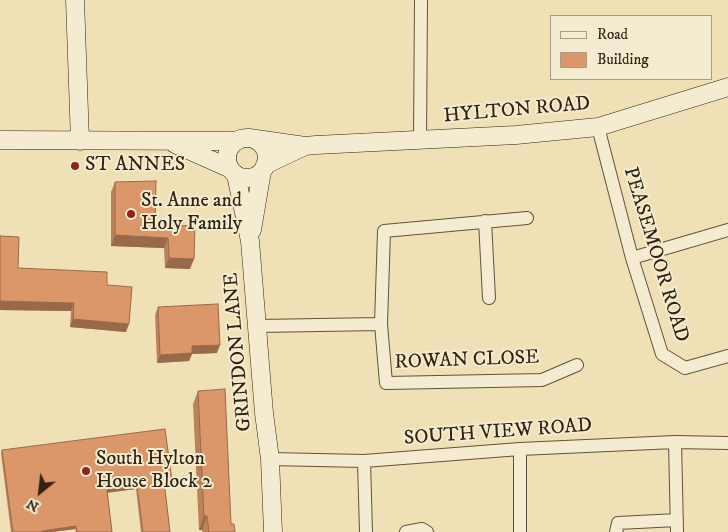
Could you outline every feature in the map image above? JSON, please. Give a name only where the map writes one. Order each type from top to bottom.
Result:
[{"type":"street","points":[[75,0],[80,141]]},
{"type":"street","points":[[420,140],[421,0]]},
{"type":"street","name":"HYLTON ROAD","points":[[0,140],[243,140],[305,146],[516,135],[598,127],[728,87]]},
{"type":"street","name":"PEASEMOOR ROAD","points":[[598,127],[632,258],[662,354],[685,368],[728,356]]},
{"type":"street","points":[[243,140],[261,144],[265,151],[266,158],[263,168],[253,177],[243,177],[233,171],[227,158],[228,151],[243,140]]},
{"type":"street","name":"HYLTON ROAD","points":[[170,141],[233,171]]},
{"type":"street","name":"HYLTON ROAD","points":[[263,168],[305,146]]},
{"type":"street","name":"GRINDON LANE","points":[[250,241],[263,168]]},
{"type":"street","name":"GRINDON LANE","points":[[233,171],[250,241],[264,413],[270,458],[273,532]]},
{"type":"street","name":"ROWAN CLOSE","points":[[528,218],[384,232],[381,324],[386,383],[542,380],[577,365]]},
{"type":"street","points":[[485,221],[489,298]]},
{"type":"street","points":[[632,258],[728,230]]},
{"type":"street","points":[[257,326],[381,324]]},
{"type":"street","points":[[616,532],[618,523],[677,526],[676,442]]},
{"type":"street","name":"SOUTH VIEW ROAD","points":[[270,458],[364,461],[520,449],[676,442],[728,443]]},
{"type":"street","points":[[520,449],[520,532]]},
{"type":"street","points":[[364,461],[366,532]]},
{"type":"street","points":[[406,532],[422,529],[427,532]]},
{"type":"building","name":"St. Anne and Holy Family","points":[[156,181],[155,225],[195,226],[194,259],[169,258],[168,238],[115,235],[115,182]]},
{"type":"building","points":[[0,236],[19,237],[18,268],[107,272],[107,285],[132,287],[129,324],[73,319],[74,303],[0,301]]},
{"type":"building","points":[[218,304],[220,345],[192,346],[192,353],[160,355],[158,307]]},
{"type":"building","points":[[225,389],[231,524],[234,524],[235,532],[209,532],[207,516],[204,516],[198,391]]},
{"type":"building","name":"South Hylton House Block 2","points":[[165,429],[172,480],[164,481],[170,532],[143,532],[137,486],[107,490],[112,532],[77,532],[76,526],[42,532],[13,532],[2,450]]},
{"type":"place","name":"ST ANNES","points":[[75,166]]},
{"type":"place","name":"St. Anne and Holy Family","points":[[131,214]]},
{"type":"place","name":"South Hylton House Block 2","points":[[86,471]]}]
